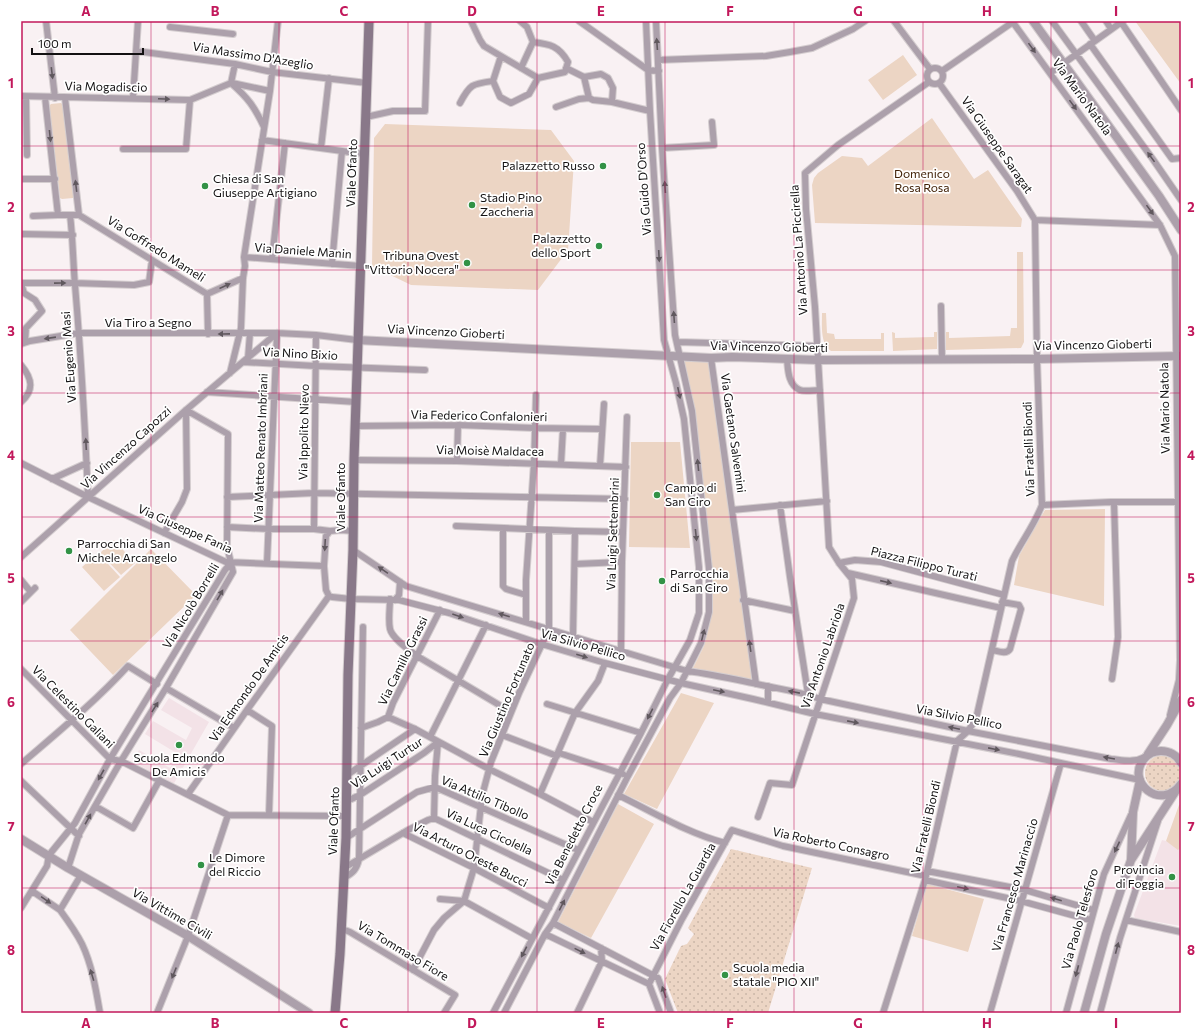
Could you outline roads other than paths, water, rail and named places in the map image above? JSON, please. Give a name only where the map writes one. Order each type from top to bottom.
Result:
[{"type":"main road","name":"Viale Ofanto","points":[[335,1013],[342,929],[346,838],[357,340],[361,266],[369,21]]},
{"type":"street","points":[[46,21],[55,98]]},
{"type":"street","points":[[133,98],[138,21]]},
{"type":"street","points":[[230,373],[240,333],[245,266],[244,257],[270,91],[278,21]]},
{"type":"street","points":[[366,117],[393,111],[425,111],[428,21]]},
{"type":"street","points":[[471,21],[484,46],[538,78],[564,72],[568,62],[563,52],[547,43],[532,42]]},
{"type":"street","points":[[520,21],[527,27],[532,42],[521,68]]},
{"type":"street","points":[[579,21],[648,70],[659,71]]},
{"type":"street","name":"Via Guido D'Orso","points":[[646,21],[664,340],[668,355]]},
{"type":"street","name":"Via Guido D'Orso","points":[[656,21],[662,148],[675,335],[680,356]]},
{"type":"street","points":[[658,60],[766,56],[812,48],[853,29],[865,21]]},
{"type":"street","points":[[894,21],[930,69]]},
{"type":"street","name":"Via Mario Natola","points":[[1033,21],[1160,196],[1181,230]]},
{"type":"street","name":"Via Mario Natola","points":[[1052,21],[1181,200]]},
{"type":"street","points":[[1081,21],[1093,43],[1172,159],[1181,158]]},
{"type":"street","points":[[1106,21],[1111,29]]},
{"type":"street","points":[[942,72],[1013,22]]},
{"type":"street","name":"Via Mario Natola","points":[[1013,22],[1160,225],[1175,256],[1178,355],[1180,667],[1178,687],[1167,724]]},
{"type":"street","points":[[1050,73],[1122,22],[1181,110]]},
{"type":"street","points":[[170,27],[233,34]]},
{"type":"street","name":"Via Massimo D'Azeglio","points":[[136,50],[235,64],[272,72],[367,83]]},
{"type":"street","points":[[501,56],[493,81],[500,96],[511,103],[529,94],[538,78]]},
{"type":"street","points":[[231,83],[235,64]]},
{"type":"street","points":[[566,68],[584,77],[601,74],[608,78],[613,88],[612,102]]},
{"type":"street","points":[[936,68],[942,72],[943,78],[939,83],[934,84],[928,82],[927,73],[930,69],[936,68]]},
{"type":"street","points":[[584,77],[590,98]]},
{"type":"street","points":[[321,148],[329,78]]},
{"type":"street","points":[[460,103],[468,89],[478,83],[493,81]]},
{"type":"street","name":"Via Antonio La Piccirella","points":[[818,360],[806,209],[805,173],[838,145],[928,82]]},
{"type":"street","points":[[231,83],[270,91]]},
{"type":"street","points":[[231,83],[247,97],[264,127]]},
{"type":"street","name":"Via Mogadiscio","points":[[24,97],[190,100],[231,83]]},
{"type":"street","name":"Via Giuseppe Saragat","points":[[939,83],[1017,191],[1035,220]]},
{"type":"street","points":[[24,97],[27,155]]},
{"type":"street","points":[[45,97],[58,215]]},
{"type":"street","points":[[33,216],[79,215],[65,98]]},
{"type":"street","points":[[556,107],[580,99],[590,98],[593,100],[612,102],[650,111]]},
{"type":"street","points":[[123,149],[186,149],[190,100]]},
{"type":"street","name":"Via Guido D'Orso","points":[[662,148],[714,145],[712,122]]},
{"type":"street","points":[[262,140],[364,154]]},
{"type":"street","points":[[272,260],[285,143]]},
{"type":"street","points":[[332,264],[342,151]]},
{"type":"street","points":[[21,179],[55,179]]},
{"type":"street","name":"Via Eugenio Masi","points":[[70,215],[79,333],[88,497]]},
{"type":"street","name":"Via Goffredo Mameli","points":[[79,215],[207,294],[208,334]]},
{"type":"street","points":[[1037,359],[1035,220],[1160,225]]},
{"type":"street","points":[[21,234],[72,235]]},
{"type":"street","name":"Via Daniele Manin","points":[[244,257],[361,266]]},
{"type":"street","points":[[23,343],[26,328],[42,311],[35,300],[24,293],[21,283],[74,282],[134,284],[149,282],[152,260]]},
{"type":"street","points":[[207,294],[243,278]]},
{"type":"street","points":[[941,306],[942,359]]},
{"type":"street","name":"Via Tiro a Segno","points":[[23,343],[79,333],[250,333],[316,335],[357,340]]},
{"type":"street","points":[[245,360],[250,333]]},
{"type":"street","name":"Via Vincenzo Capozzi","points":[[21,557],[186,410],[277,334]]},
{"type":"street","name":"Via Matteo Renato Imbriani","points":[[267,563],[277,334]]},
{"type":"street","name":"Via Ippolito Nievo","points":[[314,529],[316,335]]},
{"type":"street","name":"Via Vincenzo Gioberti","points":[[357,340],[711,358],[732,357],[818,360],[1037,359],[1178,355]]},
{"type":"street","name":"Via Vincenzo Gioberti","points":[[677,342],[817,346]]},
{"type":"street","points":[[668,355],[684,419],[699,567],[699,612],[690,640],[675,667]]},
{"type":"street","points":[[680,356],[692,410],[709,569],[709,612],[701,643],[687,670]]},
{"type":"street","name":"Via Gaetano Salvemini","points":[[711,358],[756,684]]},
{"type":"street","points":[[787,359],[788,375],[793,385],[801,390],[820,390]]},
{"type":"street","name":"Via Fratelli Biondi","points":[[883,1013],[926,876],[956,741],[968,731],[976,719],[1012,561],[1036,521],[1042,505],[1037,359]]},
{"type":"street","name":"Via Nino Bixio","points":[[245,360],[276,364],[426,370]]},
{"type":"street","name":"Via Antonio Labriola","points":[[758,817],[770,783],[792,785],[854,598],[852,579],[839,563],[829,547],[818,360]]},
{"type":"street","points":[[21,365],[28,373],[31,388],[26,398],[21,402]]},
{"type":"street","points":[[208,392],[356,402]]},
{"type":"street","name":"Via Silvio Pellico","points":[[526,622],[536,395]]},
{"type":"street","points":[[600,466],[604,404]]},
{"type":"street","points":[[186,410],[228,434],[227,546],[231,563]]},
{"type":"street","points":[[164,533],[182,502],[187,489],[186,410]]},
{"type":"street","name":"Via Luigi Settembrini","points":[[621,651],[622,532],[625,499],[627,417]]},
{"type":"street","points":[[457,461],[458,425]]},
{"type":"street","name":"Via Federico Confalonieri","points":[[355,426],[458,425],[602,429]]},
{"type":"street","points":[[561,464],[563,429]]},
{"type":"street","name":"Via Moisè Maldacea","points":[[354,460],[457,461],[626,467]]},
{"type":"street","points":[[52,479],[87,463]]},
{"type":"street","points":[[21,471],[24,464]]},
{"type":"street","name":"Via Giuseppe Fania","points":[[24,464],[88,497],[226,562],[324,566]]},
{"type":"street","points":[[227,497],[314,493],[353,493],[625,499]]},
{"type":"street","points":[[692,494],[701,494]]},
{"type":"street","name":"Via Gaetano Salvemini","points":[[732,510],[827,501]]},
{"type":"street","points":[[1112,679],[1118,637],[1114,502]]},
{"type":"street","points":[[1042,505],[1114,502],[1178,502]]},
{"type":"street","points":[[780,505],[808,694]]},
{"type":"street","points":[[693,511],[703,510]]},
{"type":"street","points":[[456,526],[529,530],[622,532]]},
{"type":"street","points":[[227,527],[353,531]]},
{"type":"street","points":[[503,528],[503,586],[506,589],[526,595]]},
{"type":"street","name":"Via Giustino Fortunato","points":[[464,901],[474,868],[482,796],[489,769],[511,712],[549,629],[549,530]]},
{"type":"street","points":[[329,596],[326,590],[324,566],[326,536],[330,531]]},
{"type":"street","name":"Via Silvio Pellico","points":[[573,636],[575,531]]},
{"type":"street","name":"Via Silvio Pellico","points":[[353,550],[406,586],[675,667],[808,694],[820,699],[968,731],[1111,759],[1139,760],[1146,756]]},
{"type":"street","name":"Piazza Filippo Turati","points":[[839,563],[855,560],[880,562],[1002,602]]},
{"type":"street","points":[[575,564],[622,562]]},
{"type":"street","name":"Via Nicolò Borrelli","points":[[48,855],[75,823],[110,759],[225,570],[231,563]]},
{"type":"street","name":"Via Nicolò Borrelli","points":[[68,868],[79,836],[95,806],[166,688],[233,572],[231,563]]},
{"type":"street","name":"Piazza Filippo Turati","points":[[848,573],[1002,602]]},
{"type":"street","points":[[21,580],[33,590],[21,602]]},
{"type":"street","points":[[400,582],[399,595],[392,599],[390,629],[394,636],[417,656],[511,712]]},
{"type":"street","name":"Via Silvio Pellico","points":[[329,596],[351,599],[399,600],[440,610],[605,663],[681,683],[815,714],[956,741],[1140,780]]},
{"type":"street","name":"Via Edmondo De Amicis","points":[[188,794],[246,710],[329,596]]},
{"type":"street","points":[[744,600],[795,611]]},
{"type":"street","points":[[992,650],[1005,653],[1010,650],[1022,609],[1019,605],[1002,602]]},
{"type":"street","name":"Via Camillo Grassi","points":[[361,728],[388,717],[393,702],[440,610]]},
{"type":"street","points":[[430,738],[486,626]]},
{"type":"street","name":"Viale Ofanto","points":[[359,859],[363,627]]},
{"type":"street","points":[[540,794],[576,713],[598,681],[605,663]]},
{"type":"street","points":[[21,764],[72,721],[128,666],[157,684]]},
{"type":"street","name":"Via Benedetto Croce","points":[[492,1013],[531,938],[549,908],[592,822],[675,667]]},
{"type":"street","name":"Via Celestino Galiani","points":[[21,669],[110,759]]},
{"type":"street","name":"Via Benedetto Croce","points":[[504,1013],[628,776],[670,698],[681,683],[687,670]]},
{"type":"street","points":[[768,686],[768,702]]},
{"type":"street","points":[[166,688],[234,728]]},
{"type":"street","name":"Via Mario Natola","points":[[1140,780],[1140,768],[1146,756],[1181,700]]},
{"type":"street","points":[[547,704],[641,733]]},
{"type":"street","points":[[246,710],[272,726],[269,815]]},
{"type":"street","name":"Via Luigi Turtur","points":[[388,717],[416,729],[430,738],[592,822]]},
{"type":"street","points":[[347,775],[416,729]]},
{"type":"street","points":[[502,735],[558,755],[619,772],[628,776]]},
{"type":"street","points":[[434,818],[438,742]]},
{"type":"street","name":"Via Luigi Turtur","points":[[346,801],[360,795],[424,753],[438,742]]},
{"type":"street","points":[[1146,756],[1156,752],[1166,751],[1175,755],[1181,763]]},
{"type":"street","points":[[110,759],[121,761],[228,815],[346,816]]},
{"type":"street","name":"Via Francesco Marinaccio","points":[[990,1013],[1061,763]]},
{"type":"street","points":[[1140,780],[1147,791],[1157,796],[1169,794],[1180,787]]},
{"type":"street","name":"Via Paolo Telesforo","points":[[1131,860],[1133,812],[1140,780]]},
{"type":"street","points":[[21,781],[79,836]]},
{"type":"street","points":[[95,806],[133,828],[159,781]]},
{"type":"street","name":"Via Attilio Tibollo","points":[[346,838],[417,792],[435,787],[578,850]]},
{"type":"street","name":"Via Paolo Telesforo","points":[[1084,1013],[1106,934],[1131,860],[1180,787]]},
{"type":"street","points":[[618,795],[704,836],[725,843]]},
{"type":"street","points":[[603,802],[612,807]]},
{"type":"street","name":"Via Paolo Telesforo","points":[[1066,1013],[1090,920],[1104,874],[1133,812]]},
{"type":"street","points":[[157,1013],[188,936],[228,815]]},
{"type":"street","name":"Via Luca Cicolella","points":[[344,868],[403,833],[434,818],[563,880]]},
{"type":"street","name":"Via Paolo Telesforo","points":[[1100,1013],[1126,920],[1159,818]]},
{"type":"street","name":"Via Roberto Consagro","points":[[732,830],[783,846],[926,876],[1021,900],[1090,920]]},
{"type":"street","name":"Via Fiorello La Guardia","points":[[649,984],[682,919],[732,830]]},
{"type":"street","name":"Via Arturo Oreste Bucci","points":[[403,833],[474,868],[549,908]]},
{"type":"street","name":"Via Vittime Civili","points":[[21,838],[68,868],[188,936],[309,1013]]},
{"type":"street","points":[[21,908],[47,866],[48,855]]},
{"type":"street","points":[[344,878],[353,873],[357,868],[359,859]]},
{"type":"street","points":[[60,910],[81,875]]},
{"type":"street","name":"Via Roberto Consagro","points":[[926,876],[1025,890],[1093,910]]},
{"type":"street","points":[[32,891],[60,910],[82,944],[94,979],[100,1013]]},
{"type":"street","points":[[440,899],[464,901],[531,938]]},
{"type":"street","points":[[413,970],[434,930],[444,918],[464,901]]},
{"type":"street","points":[[1126,920],[1181,932]]},
{"type":"street","points":[[552,923],[658,978],[671,1013]]},
{"type":"street","name":"Via Tommaso Fiore","points":[[342,929],[350,932],[455,995],[444,1013]]},
{"type":"street","points":[[545,934],[649,984],[660,1013]]},
{"type":"street","points":[[577,1013],[602,961],[602,948]]},
{"type":"place","name":"Palazzetto Russo","points":[[603,166]]},
{"type":"place","name":"Chiesa di San Giuseppe Artigiano","points":[[205,186]]},
{"type":"place","name":"Stadio Pino Zaccheria","points":[[472,205]]},
{"type":"place","name":"Palazzetto dello Sport","points":[[599,246]]},
{"type":"place","name":"Tribuna Ovest \"Vittorio Nocera\"","points":[[467,263]]},
{"type":"place","name":"Campo di San Ciro","points":[[657,495]]},
{"type":"place","name":"Parrocchia di San Michele Arcangelo","points":[[69,551]]},
{"type":"place","name":"Parrocchia di San Ciro","points":[[662,581]]},
{"type":"place","name":"Scuola Edmondo De Amicis","points":[[179,745]]},
{"type":"place","name":"Le Dimore del Riccio","points":[[201,865]]},
{"type":"place","name":"Provincia di Foggia","points":[[1172,877]]},
{"type":"place","name":"Scuola media statale \"PIO XII\"","points":[[725,975]]},
{"type":"park label","name":"Domenico Rosa Rosa","points":[[922,181]]}]
